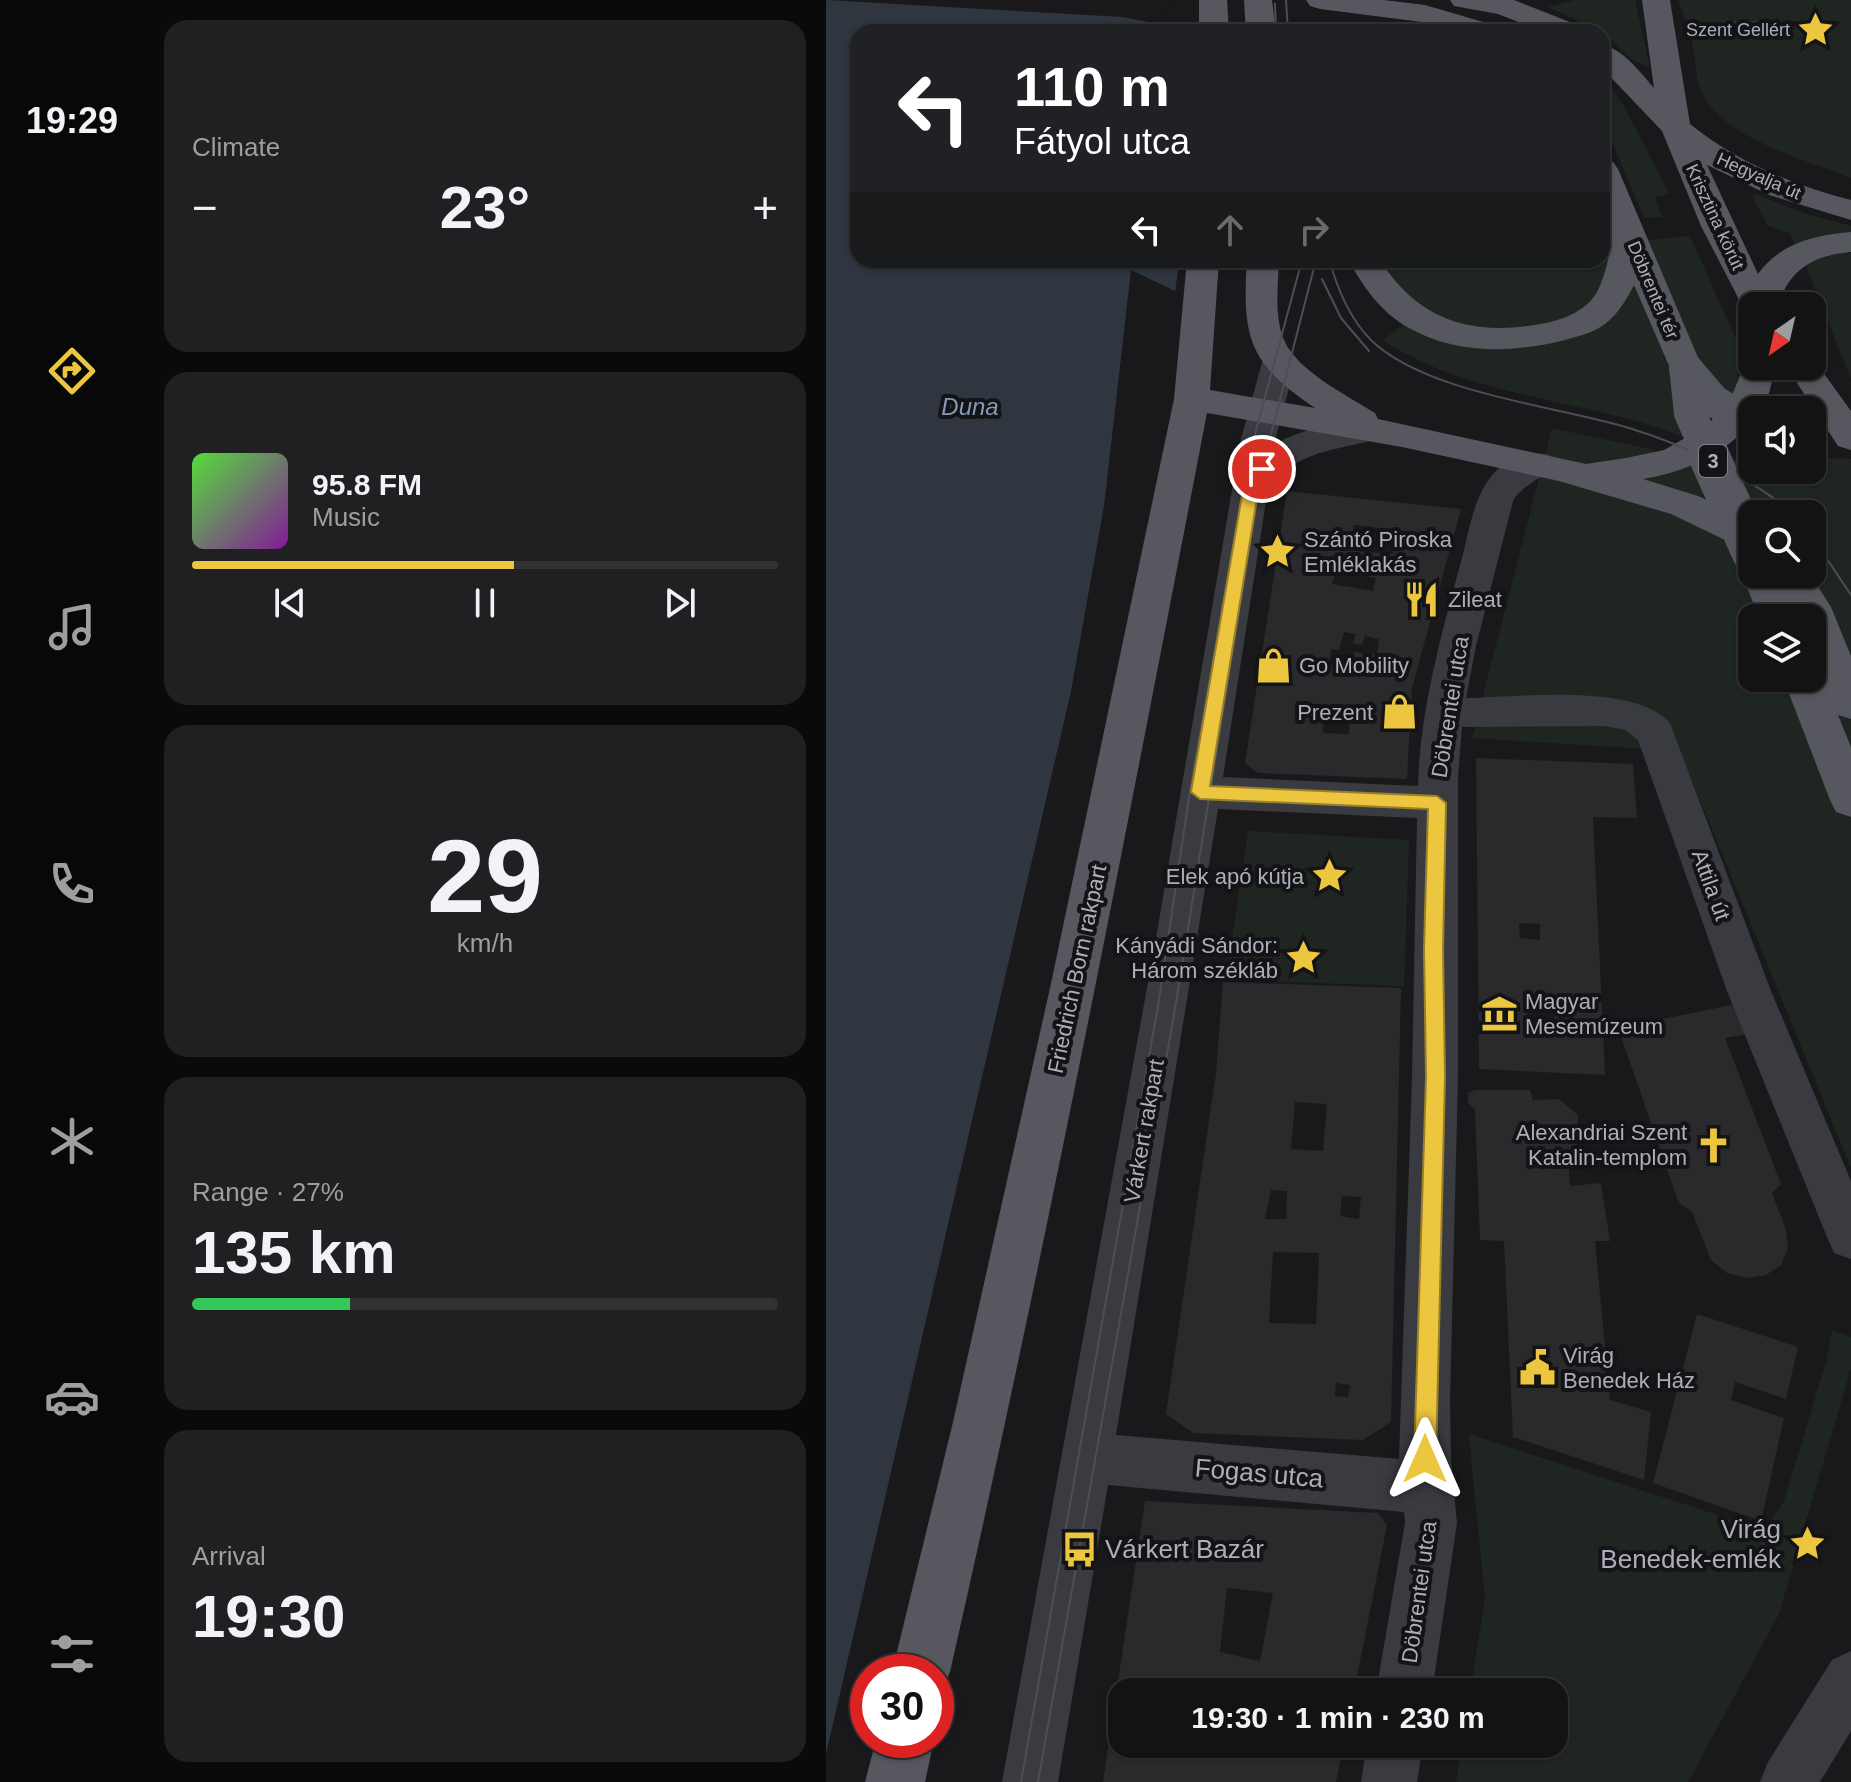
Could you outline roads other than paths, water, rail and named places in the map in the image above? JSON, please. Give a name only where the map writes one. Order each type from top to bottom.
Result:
[{"type":"main road","points":[[1258,0],[1260,24]]},
{"type":"main road","points":[[1312,7],[1352,0]]},
{"type":"main road","points":[[1468,0],[1519,10],[1551,24]]},
{"type":"main road","points":[[1656,0],[1675,126]]},
{"type":"main road","points":[[1335,1],[1425,14],[1459,24]]},
{"type":"main road","points":[[1610,61],[1675,126]]},
{"type":"main road","name":"Hegyalja út","points":[[1675,126],[1717,158],[1740,171],[1851,210]]},
{"type":"main road","name":"Krisztina körút","points":[[1675,126],[1717,226],[1752,292]]},
{"type":"main road","name":"Döbrentei tér","points":[[1610,189],[1685,367]]},
{"type":"main road","points":[[1368,268],[1390,298],[1412,317],[1473,340],[1506,341],[1576,326],[1598,313],[1623,271],[1621,216]]},
{"type":"main road","points":[[1767,292],[1774,276],[1792,256],[1828,243],[1851,242]]},
{"type":"main road","name":"Friedrich Born rakpart","points":[[925,1654],[980,1422],[1073,988],[1192,399],[1202,268]]},
{"type":"main road","points":[[1263,268],[1262,311],[1267,339],[1280,359],[1302,380],[1374,429]]},
{"type":"main road","points":[[1685,367],[1707,396],[1738,417]]},
{"type":"main road","name":"3","points":[[1685,367],[1690,413],[1738,521]]},
{"type":"main road","points":[[1577,473],[1654,466],[1697,450],[1723,431],[1741,412],[1754,392],[1756,380]]},
{"type":"main road","points":[[1812,380],[1851,440]]},
{"type":"main road","points":[[1192,399],[1374,429],[1524,460],[1667,499],[1713,517],[1738,532]]},
{"type":"main road","points":[[1826,440],[1851,440]]},
{"type":"main road","points":[[1799,588],[1811,607],[1851,704]]},
{"type":"main road","points":[[1809,692],[1851,800]]},
{"type":"main road","points":[[895,1782],[901,1758]]},
{"type":"street","name":"Várkert rakpart","points":[[1030,1782],[1200,792],[1252,478],[1252,461],[1280,359]]},
{"type":"street","points":[[1252,478],[1276,456],[1307,441],[1374,429]]},
{"type":"street","name":"Döbrentei utca","points":[[1406,1678],[1430,1533],[1425,1401],[1435,1077],[1437,803],[1444,713],[1457,646],[1495,501],[1524,460]]},
{"type":"street","name":"Attila út","points":[[1444,713],[1604,711],[1634,717],[1647,723],[1656,734],[1749,991],[1851,1237]]},
{"type":"street","points":[[1200,792],[1437,803]]},
{"type":"street","name":"Fogas utca","points":[[1088,1458],[1429,1488]]},
{"type":"street","points":[[1788,1782],[1851,1679]]},
{"type":"street","points":[[1389,1782],[1393,1758]]},
{"type":"water","name":"Duna","points":[[826,0],[1165,0],[1162,24],[850,24],[850,268],[1179,268],[1175,291],[1131,270],[1104,506],[1071,691],[826,1754]]},
{"type":"waterway","points":[[1725,23],[1757,23]]},
{"type":"tram line","points":[[1286,0],[1288,24]]},
{"type":"tram line","points":[[1275,4],[1276,24]]},
{"type":"tram line","points":[[1021,1782],[1159,1000],[1189,797],[1248,460],[1300,268]]},
{"type":"tram line","points":[[1038,1782],[1176,1003],[1262,469],[1314,268]]},
{"type":"tram line","points":[[1332,268],[1356,322],[1371,340],[1395,358],[1457,385],[1629,428],[1674,444],[1716,463],[1776,500]]},
{"type":"tram line","points":[[1322,279],[1341,318],[1369,351]]},
{"type":"tram line","points":[[1826,559],[1851,595]]},
{"type":"place","name":"Szent Gellért","points":[[1816,30]]},
{"type":"place","name":"Szántó Piroska Emléklakás","points":[[1278,552]]},
{"type":"place","name":"Zileat","points":[[1422,599]]},
{"type":"place","name":"Go Mobility","points":[[1273,665]]},
{"type":"place","name":"Prezent","points":[[1399,712]]},
{"type":"place","name":"Elek apó kútja","points":[[1330,876]]},
{"type":"place","name":"Kányádi Sándor: Három székláb","points":[[1304,958]]},
{"type":"place","name":"Magyar Mesemúzeum","points":[[1499,1014]]},
{"type":"place","name":"Alexandriai Szent Katalin-templom","points":[[1713,1145]]},
{"type":"place","name":"Virág Benedek Ház","points":[[1537,1368]]},
{"type":"place","name":"Virág Benedek-emlék","points":[[1807,1544]]},
{"type":"place","name":"Várkert Bazár","points":[[1079,1549]]}]
